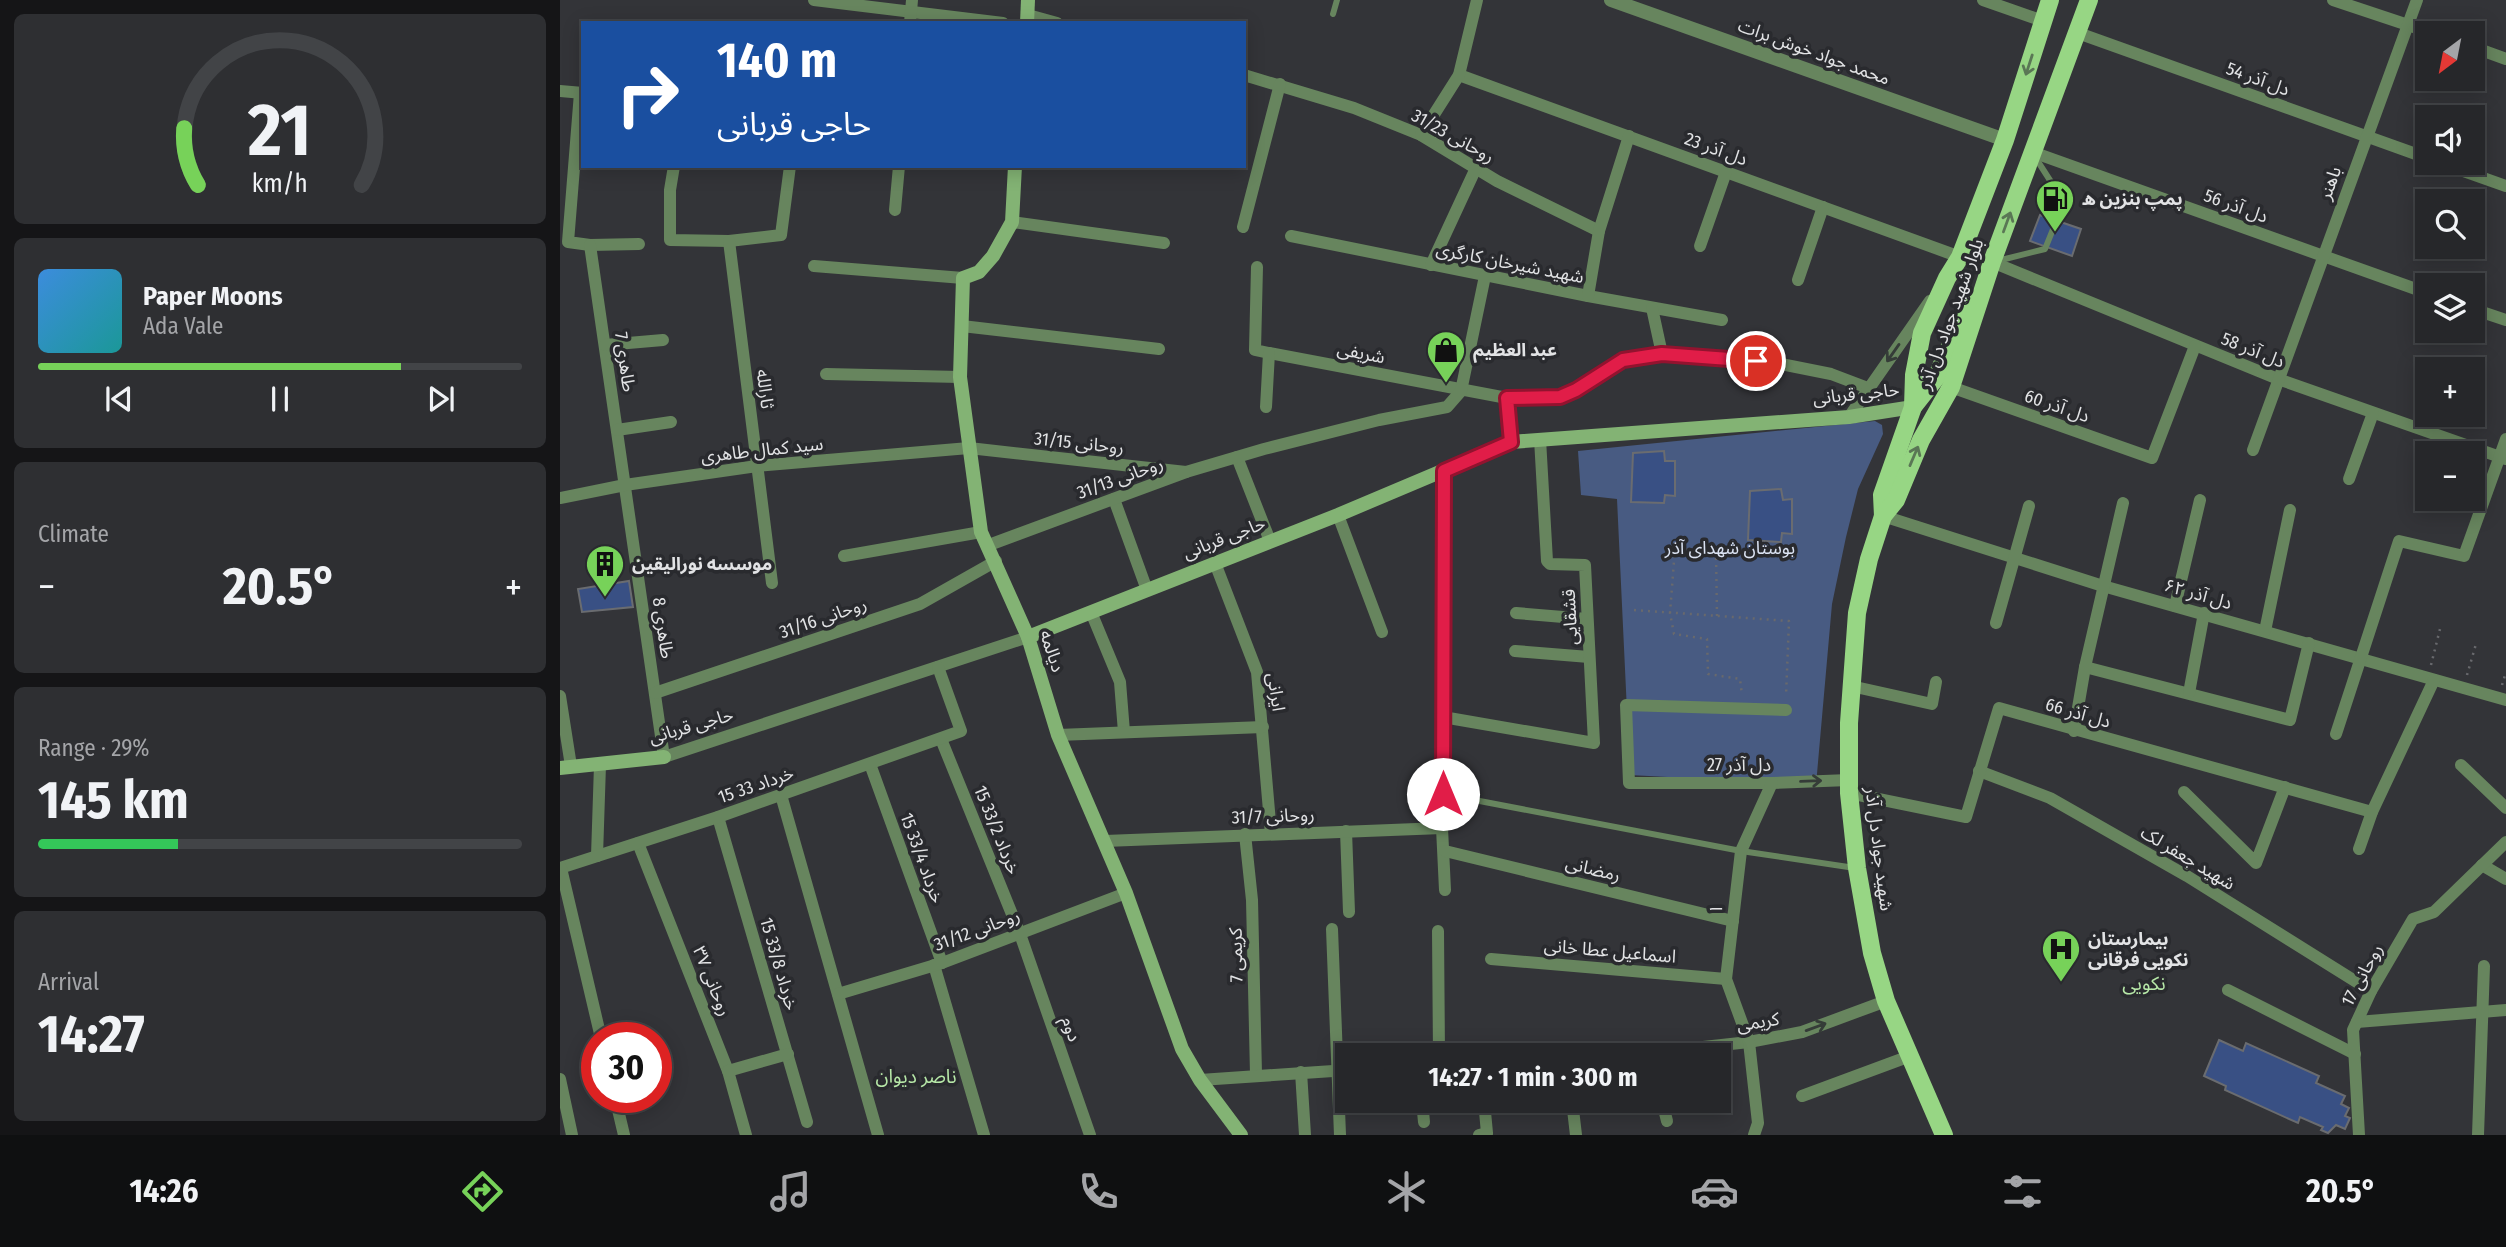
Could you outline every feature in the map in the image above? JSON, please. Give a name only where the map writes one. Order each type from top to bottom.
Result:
[{"type":"main road","name":"بلوار شهید جواد دل آذر","points":[[1883,516],[1882,495],[1913,407],[1914,375],[1922,333],[1947,278],[1960,257],[2005,141],[2050,0]]},
{"type":"main road","name":"بلوار شهید جواد دل آذر","points":[[1883,516],[1896,499],[1921,440],[1951,387],[1992,262],[2089,0]]},
{"type":"main road","points":[[963,278],[979,272],[993,256],[1012,222],[1015,168]]},
{"type":"main road","points":[[1913,407],[1936,378],[1965,307],[1992,262]]},
{"type":"main road","name":"دیالمه","points":[[963,278],[960,377],[981,532],[1028,637],[1058,735],[1126,893],[1182,1049],[1200,1080],[1241,1135]]},
{"type":"main road","points":[[1922,333],[1923,342],[1928,349],[1936,352],[1951,343]]},
{"type":"main road","name":"حاجی قربانی","points":[[1028,637],[1338,515],[1511,442],[1849,417],[1913,407]]},
{"type":"main road","name":"شهید جواد دل آذر","points":[[1883,516],[1869,559],[1857,613],[1851,686],[1849,786],[1857,868],[1872,953],[1886,1001],[1944,1135]]},
{"type":"main road","name":"حاجی قربانی","points":[[566,767],[664,757]]},
{"type":"street","points":[[814,0],[988,21]]},
{"type":"street","points":[[1421,135],[1459,75],[1477,0]]},
{"type":"street","name":"محمد جواد خوش برات","points":[[1611,0],[2005,141]]},
{"type":"street","points":[[1983,0],[2043,21]]},
{"type":"street","points":[[2333,0],[2415,27]]},
{"type":"street","name":"باهنر","points":[[2253,450],[2417,0]]},
{"type":"street","points":[[1028,13],[1051,21]]},
{"type":"street","name":"دل آذر 54","points":[[2077,33],[2415,154]]},
{"type":"street","points":[[2485,51],[2506,59]]},
{"type":"street","name":"دل آذر 23","points":[[1459,75],[1960,257]]},
{"type":"street","name":"روحانی 31/23","points":[[1246,76],[1354,107],[1421,135],[1476,168],[1599,231]]},
{"type":"street","points":[[1243,227],[1280,85]]},
{"type":"street","points":[[560,91],[581,93]]},
{"type":"street","points":[[581,104],[569,242],[590,245],[639,244]]},
{"type":"street","points":[[1588,296],[1599,231],[1629,136]]},
{"type":"street","name":"دل آذر 56","points":[[2032,152],[2415,289]]},
{"type":"street","points":[[674,168],[670,190],[670,240],[729,241],[781,235],[790,168]]},
{"type":"street","points":[[895,210],[899,168]]},
{"type":"street","points":[[1431,265],[1476,168]]},
{"type":"street","points":[[1700,246],[1727,172]]},
{"type":"street","points":[[2475,175],[2506,186]]},
{"type":"street","points":[[1798,280],[1823,207]]},
{"type":"street","points":[[1012,222],[1164,243]]},
{"type":"street","name":"شهید شیرخان کارگری","points":[[1291,236],[1652,309],[1722,320]]},
{"type":"street","name":"ثارالله","points":[[729,241],[772,583]]},
{"type":"street","name":"طاهری 7","points":[[590,245],[625,485]]},
{"type":"street","name":"دل آذر 58","points":[[1992,262],[2278,379],[2503,458]]},
{"type":"street","points":[[814,267],[963,278]]},
{"type":"street","name":"شریفی","points":[[1257,267],[1255,349],[1507,398]]},
{"type":"street","points":[[1461,391],[1485,276]]},
{"type":"street","points":[[1849,417],[1947,278]]},
{"type":"street","points":[[1652,309],[1662,354]]},
{"type":"street","points":[[2485,313],[2506,320]]},
{"type":"street","points":[[962,326],[1159,349]]},
{"type":"street","points":[[605,345],[663,340]]},
{"type":"street","name":"دل آذر 60","points":[[1951,387],[2152,458],[2195,346]]},
{"type":"street","points":[[1266,407],[1269,353]]},
{"type":"street","points":[[1511,442],[1507,398],[1560,397],[1623,360],[1662,354],[1781,364],[1831,374],[1868,388]]},
{"type":"street","points":[[826,374],[960,377]]},
{"type":"street","name":"روحانی 31/13","points":[[989,545],[1186,472],[1379,420],[1447,407],[1461,391]]},
{"type":"street","points":[[2349,479],[2373,413]]},
{"type":"street","points":[[617,430],[671,422]]},
{"type":"street","name":"قشقایی","points":[[1443,717],[1592,743],[1595,740],[1585,565],[1550,564],[1548,561],[1540,439]]},
{"type":"street","points":[[2336,734],[2399,541],[2464,556],[2503,458],[2506,439]]},
{"type":"street","name":"سید کمال طاهری","points":[[560,498],[625,485],[757,466],[969,448]]},
{"type":"street","name":"روحانی 31/15","points":[[969,448],[1186,472]]},
{"type":"street","points":[[1237,457],[1270,541]]},
{"type":"street","points":[[1444,471],[1442,828],[1445,890]]},
{"type":"street","name":"طاهری 8","points":[[625,485],[664,757]]},
{"type":"street","points":[[1114,499],[1147,590]]},
{"type":"street","points":[[2175,606],[2200,500]]},
{"type":"street","points":[[2074,731],[2085,667],[2123,503]]},
{"type":"street","points":[[1996,623],[2029,506]]},
{"type":"street","points":[[2265,632],[2290,510]]},
{"type":"street","points":[[1338,515],[1382,632]]},
{"type":"street","name":"دل آذر ۶۲","points":[[1883,516],[2103,586],[2506,700]]},
{"type":"street","points":[[844,556],[981,532]]},
{"type":"street","name":"روحانی 31/16","points":[[655,693],[920,604],[996,561]]},
{"type":"street","name":"ایرانی","points":[[1215,563],[1257,672],[1271,834]]},
{"type":"street","points":[[1091,611],[1120,682],[1124,733]]},
{"type":"street","points":[[1516,613],[1587,619]]},
{"type":"street","points":[[2189,693],[2204,613]]},
{"type":"street","name":"حاجی قربانی","points":[[664,757],[1028,637]]},
{"type":"street","points":[[2085,667],[2290,720],[2309,643]]},
{"type":"street","points":[[1515,651],[1589,657]]},
{"type":"street","name":"15 خرداد 33","points":[[560,868],[718,817],[961,731],[938,667]]},
{"type":"street","points":[[2359,849],[2372,812],[2430,679]]},
{"type":"street","points":[[1851,686],[1932,704],[1936,682]]},
{"type":"street","points":[[560,696],[566,767]]},
{"type":"street","name":"دل آذر 27","points":[[1744,709],[1626,705],[1629,783],[1849,786]]},
{"type":"street","name":"دل آذر 66","points":[[1849,786],[1966,817],[1999,708],[2372,812]]},
{"type":"street","points":[[1744,709],[1786,710]]},
{"type":"street","points":[[1058,735],[1263,727]]},
{"type":"street","name":"15 خرداد 33/2","points":[[941,739],[1020,934]]},
{"type":"street","name":"15 خرداد 33/4","points":[[870,764],[938,964],[984,1135]]},
{"type":"street","points":[[597,856],[600,765]]},
{"type":"street","points":[[2461,765],[2506,808]]},
{"type":"street","name":"شهید جعفر لک","points":[[1979,771],[2050,798],[2187,876],[2371,991]]},
{"type":"street","name":"۱","points":[[1754,1135],[1758,1123],[1749,1042],[1726,979],[1741,851],[1772,783]]},
{"type":"street","points":[[2184,792],[2256,863],[2285,787]]},
{"type":"street","points":[[781,795],[878,1135]]},
{"type":"street","name":"15 خرداد 33/8","points":[[718,817],[807,1122]]},
{"type":"street","name":"روحانی 31/7","points":[[1105,841],[1442,828]]},
{"type":"street","points":[[1346,831],[1349,912]]},
{"type":"street","name":"کریمی 7","points":[[1245,834],[1252,900],[1256,1074]]},
{"type":"street","points":[[2506,842],[2482,865],[2506,879]]},
{"type":"street","name":"روحانی ۳۷","points":[[638,843],[728,1071],[747,1135]]},
{"type":"street","name":"رمضانی","points":[[1445,851],[1733,921]]},
{"type":"street","name":"روحانی 17","points":[[2360,1135],[2353,1030],[2371,991],[2413,919],[2434,912],[2482,865]]},
{"type":"street","points":[[560,868],[597,1022]]},
{"type":"street","name":"روحانی 31/12","points":[[838,994],[938,964],[1126,893]]},
{"type":"street","points":[[1332,929],[1340,1043]]},
{"type":"street","points":[[1438,931],[1439,1043]]},
{"type":"street","name":"دوم","points":[[1020,934],[1090,1135]]},
{"type":"street","name":"اسماعیل عطا خانی","points":[[1491,958],[1726,979]]},
{"type":"street","points":[[2478,1135],[2484,966]]},
{"type":"street","points":[[2228,990],[2355,1054]]},
{"type":"street","name":"کریمی","points":[[1731,1044],[1802,1032],[1886,1001]]},
{"type":"street","points":[[2357,1022],[2506,1010]]},
{"type":"street","points":[[728,1071],[788,1054]]},
{"type":"street","points":[[1802,1096],[1910,1056]]},
{"type":"street","points":[[1200,1080],[1335,1070]]},
{"type":"street","points":[[1301,1072],[1305,1135]]},
{"type":"street","points":[[560,1079],[572,1135]]},
{"type":"street","points":[[619,1113],[624,1135]]},
{"type":"street","points":[[1340,1135],[1341,1113]]},
{"type":"street","points":[[1423,1113],[1424,1122]]},
{"type":"street","points":[[1479,1135],[1487,1133],[1485,1113]]},
{"type":"street","points":[[1573,1113],[1576,1135]]},
{"type":"street","points":[[1665,1113],[1667,1121]]},
{"type":"lane","points":[[1333,13],[1338,0]]},
{"type":"lane","points":[[1992,262],[2045,249],[2064,202],[2032,152]]},
{"type":"lane","points":[[1443,794],[1741,851],[1857,868]]},
{"type":"path","points":[[1717,616],[1716,553],[1675,548],[1670,612],[1674,634],[1707,639],[1708,674],[1740,679],[1744,709]]},
{"type":"path","points":[[1634,610],[1789,621],[1786,710]]},
{"type":"path","points":[[2430,679],[2441,629]]},
{"type":"path","points":[[2463,688],[2476,643]]},
{"type":"green space","name":"بوستان شهدای آذر","points":[[1875,421],[1882,425],[1883,434],[1858,489],[1832,604],[1816,785],[1630,775],[1617,499],[1581,495],[1578,451]]},
{"type":"building","points":[[2040,215],[2081,229],[2072,256],[2030,241]]},
{"type":"building","points":[[1664,451],[1665,461],[1675,461],[1675,496],[1665,495],[1664,503],[1631,502],[1633,453]]},
{"type":"building","points":[[1781,489],[1783,500],[1792,499],[1792,534],[1782,533],[1781,542],[1748,540],[1750,491]]},
{"type":"building","name":"موسسه نورالیقین","points":[[629,581],[633,607],[582,612],[578,589]]},
{"type":"building","points":[[2219,1040],[2243,1051],[2246,1043],[2319,1076],[2316,1083],[2345,1096],[2341,1104],[2349,1108],[2345,1116],[2350,1118],[2345,1129],[2336,1125],[2328,1133],[2321,1130],[2323,1127],[2300,1117],[2298,1123],[2225,1090],[2226,1086],[2204,1076]]},
{"type":"place","name":"پمپ بنزین ه","points":[[2055,233]]},
{"type":"place","name":"عبد العظيم","points":[[1446,384]]},
{"type":"place","name":"موسسه نورالیقین","points":[[605,598]]},
{"type":"place","name":"بیمارستان نکویی فرقانی","points":[[2061,983]]},
{"type":"district","name":"نکویی","points":[[2144,983]]},
{"type":"district","name":"ناصر دیوان","points":[[916,1076]]},
{"type":"route","points":[[1443,794],[1444,471],[1511,442],[1507,398],[1560,397],[1623,360],[1662,354],[1756,361]]}]
